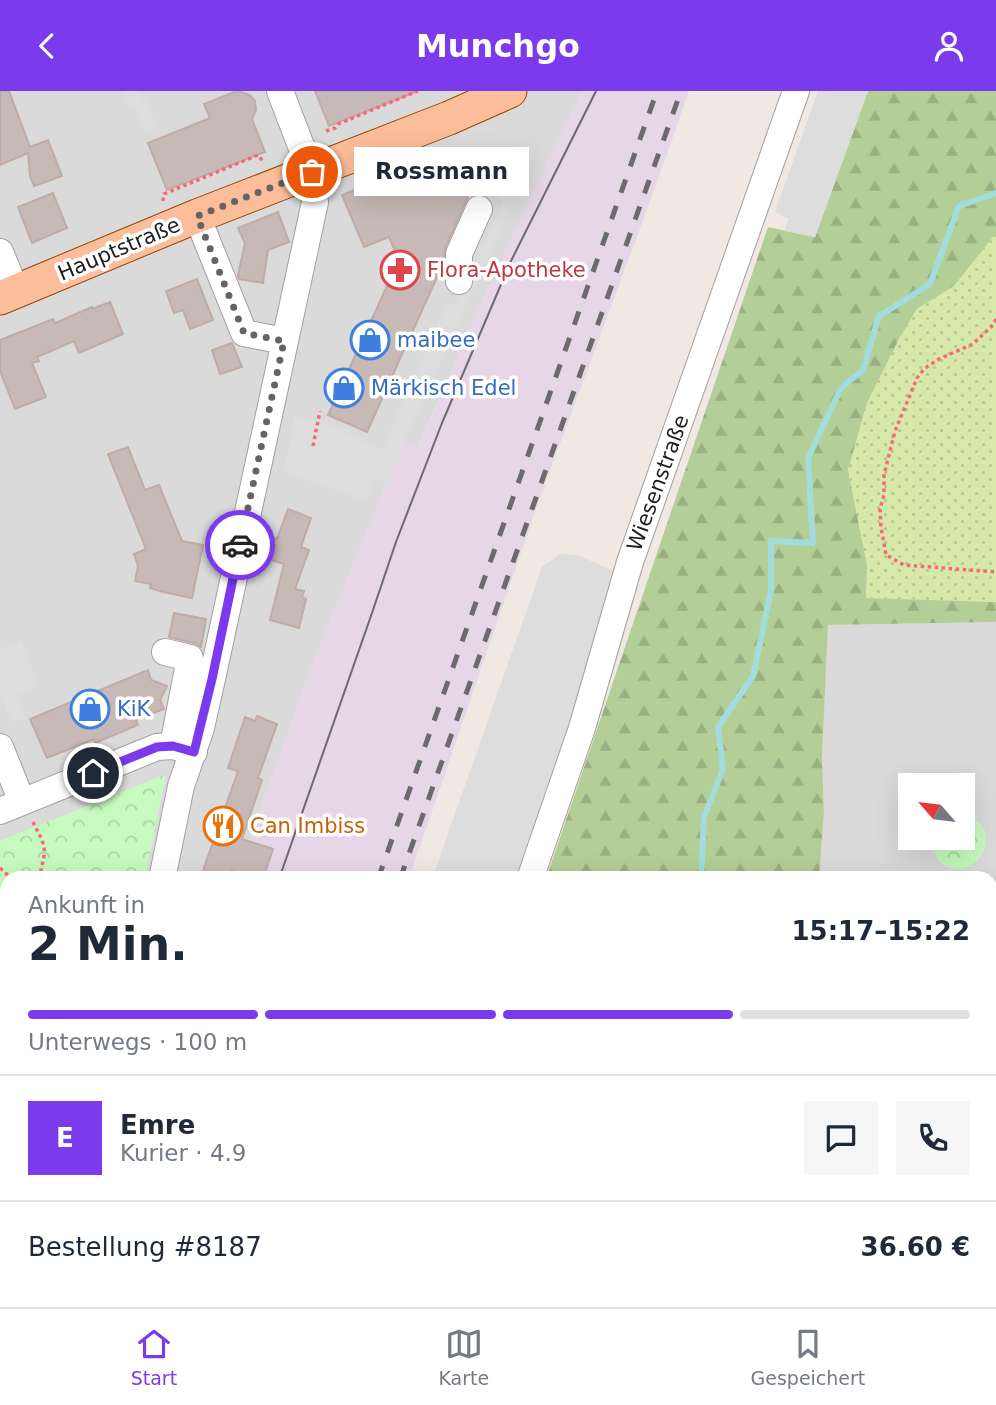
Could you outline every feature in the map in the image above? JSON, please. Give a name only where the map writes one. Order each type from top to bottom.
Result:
[{"type":"main road","name":"Hauptstraße","points":[[8,294],[197,216],[449,118],[510,91]]},
{"type":"street","points":[[184,749],[201,728],[315,202],[312,172],[280,91]]},
{"type":"street","name":"Wiesenstraße","points":[[533,871],[582,728],[630,562],[796,91]]},
{"type":"street","points":[[459,282],[459,254],[479,209]]},
{"type":"street","points":[[197,216],[244,333],[284,341]]},
{"type":"street","points":[[0,252],[8,294]]},
{"type":"street","points":[[164,871],[181,786],[184,749],[178,655],[216,664]]},
{"type":"street","points":[[0,747],[11,806],[157,747],[184,749]]},
{"type":"path","points":[[326,131],[418,91]]},
{"type":"path","points":[[161,210],[164,194],[258,155],[265,169]]},
{"type":"path","points":[[996,319],[973,344],[939,359],[924,369],[917,378],[895,431],[884,475],[884,495],[880,509],[886,555],[904,565],[996,572]]},
{"type":"path","points":[[313,446],[320,411]]},
{"type":"path","points":[[11,806],[44,846],[40,871]]},
{"type":"shaded area","points":[[0,91],[583,91],[502,258],[417,449],[403,443],[314,661],[239,871],[0,871]]},
{"type":"shaded area","points":[[122,91],[138,91],[142,100],[146,99],[158,128],[145,134],[133,105],[128,107]]},
{"type":"shaded area","points":[[583,91],[689,91],[539,500],[411,871],[239,871],[314,661],[403,443],[418,448],[502,258]]},
{"type":"shaded area","points":[[818,91],[868,91],[815,237],[784,231],[789,219],[775,212]]},
{"type":"shaded area","points":[[508,177],[522,183],[405,440],[389,485],[374,479],[366,501],[284,472],[295,417],[322,422],[383,450],[447,303],[456,306],[503,202],[498,199]]},
{"type":"shaded area","points":[[560,554],[577,555],[621,574],[520,871],[435,871],[542,567]]},
{"type":"shaded area","points":[[996,622],[996,871],[820,871],[824,813],[822,759],[828,625]]},
{"type":"shaded area","points":[[21,641],[38,685],[16,695],[25,717],[12,723],[0,693],[0,649]]},
{"type":"green space","points":[[868,91],[996,91],[996,237],[993,237],[954,286],[917,309],[867,403],[848,470],[867,565],[866,598],[996,602],[996,622],[828,625],[822,759],[824,813],[820,871],[549,871],[768,227],[815,237]]},
{"type":"green space","points":[[993,237],[996,237],[996,602],[866,598],[867,565],[848,470],[867,403],[917,309],[954,286]]},
{"type":"green space","points":[[166,774],[146,871],[0,871],[0,841]]},
{"type":"green space","points":[[975,820],[985,831],[986,845],[973,864],[952,868],[942,864],[935,851],[975,851]]},
{"type":"building","points":[[0,91],[9,91],[30,147],[48,140],[62,176],[34,186],[30,176],[28,153],[0,165]]},
{"type":"building","points":[[237,91],[250,95],[255,101],[256,110],[252,119],[265,152],[167,190],[148,143],[210,118],[204,104]]},
{"type":"building","points":[[315,91],[415,91],[415,92],[329,126]]},
{"type":"building","points":[[449,151],[468,198],[445,248],[443,264],[367,432],[328,415],[399,260],[389,237],[364,247],[342,195]]},
{"type":"building","points":[[53,193],[67,228],[32,243],[18,207]]},
{"type":"building","points":[[278,212],[289,242],[268,250],[263,283],[239,279],[245,243],[238,228]]},
{"type":"building","points":[[197,279],[213,320],[190,329],[183,310],[174,313],[166,291]]},
{"type":"building","points":[[110,302],[123,334],[79,353],[74,341],[37,357],[39,361],[32,363],[46,397],[15,409],[0,371],[0,340],[53,319],[55,323]]},
{"type":"building","points":[[232,343],[242,367],[220,374],[212,350]]},
{"type":"building","points":[[128,447],[145,490],[159,485],[182,541],[203,545],[192,598],[163,592],[150,588],[151,584],[135,581],[138,566],[134,554],[146,549],[108,454]]},
{"type":"building","points":[[288,509],[311,518],[301,547],[309,550],[295,589],[304,591],[302,597],[306,599],[299,628],[270,620],[284,564],[268,559]]},
{"type":"building","points":[[174,613],[206,619],[201,647],[169,637]]},
{"type":"building","points":[[148,670],[151,680],[167,686],[160,700],[164,709],[136,720],[138,725],[95,743],[94,739],[47,758],[30,719]]},
{"type":"building","points":[[257,716],[277,724],[258,778],[262,780],[242,839],[273,849],[266,871],[203,871],[238,771],[228,768],[245,717],[255,721]]},
{"type":"waterway","points":[[701,871],[704,817],[723,769],[718,727],[753,676],[771,591],[771,541],[813,543],[808,458],[841,388],[863,370],[879,316],[930,284],[959,206],[996,193]]},
{"type":"tram line","points":[[282,871],[396,542],[442,423],[511,261],[596,91]]},
{"type":"railway","points":[[381,871],[657,91]]},
{"type":"railway","points":[[403,871],[681,91]]},
{"type":"way so far","points":[[240,545],[284,341],[244,333],[197,216],[312,172]]},
{"type":"place","name":"Rossmann","points":[[312,172]]},
{"type":"place","name":"Flora-Apotheke","points":[[400,270]]},
{"type":"place","name":"maibee","points":[[370,340]]},
{"type":"place","name":"Märkisch Edel","points":[[344,388]]},
{"type":"place","name":"KiK","points":[[90,709]]},
{"type":"place","name":"Can Imbiss","points":[[223,826]]},
{"type":"route","points":[[93,773],[157,747],[173,746],[194,752],[240,545]]}]
